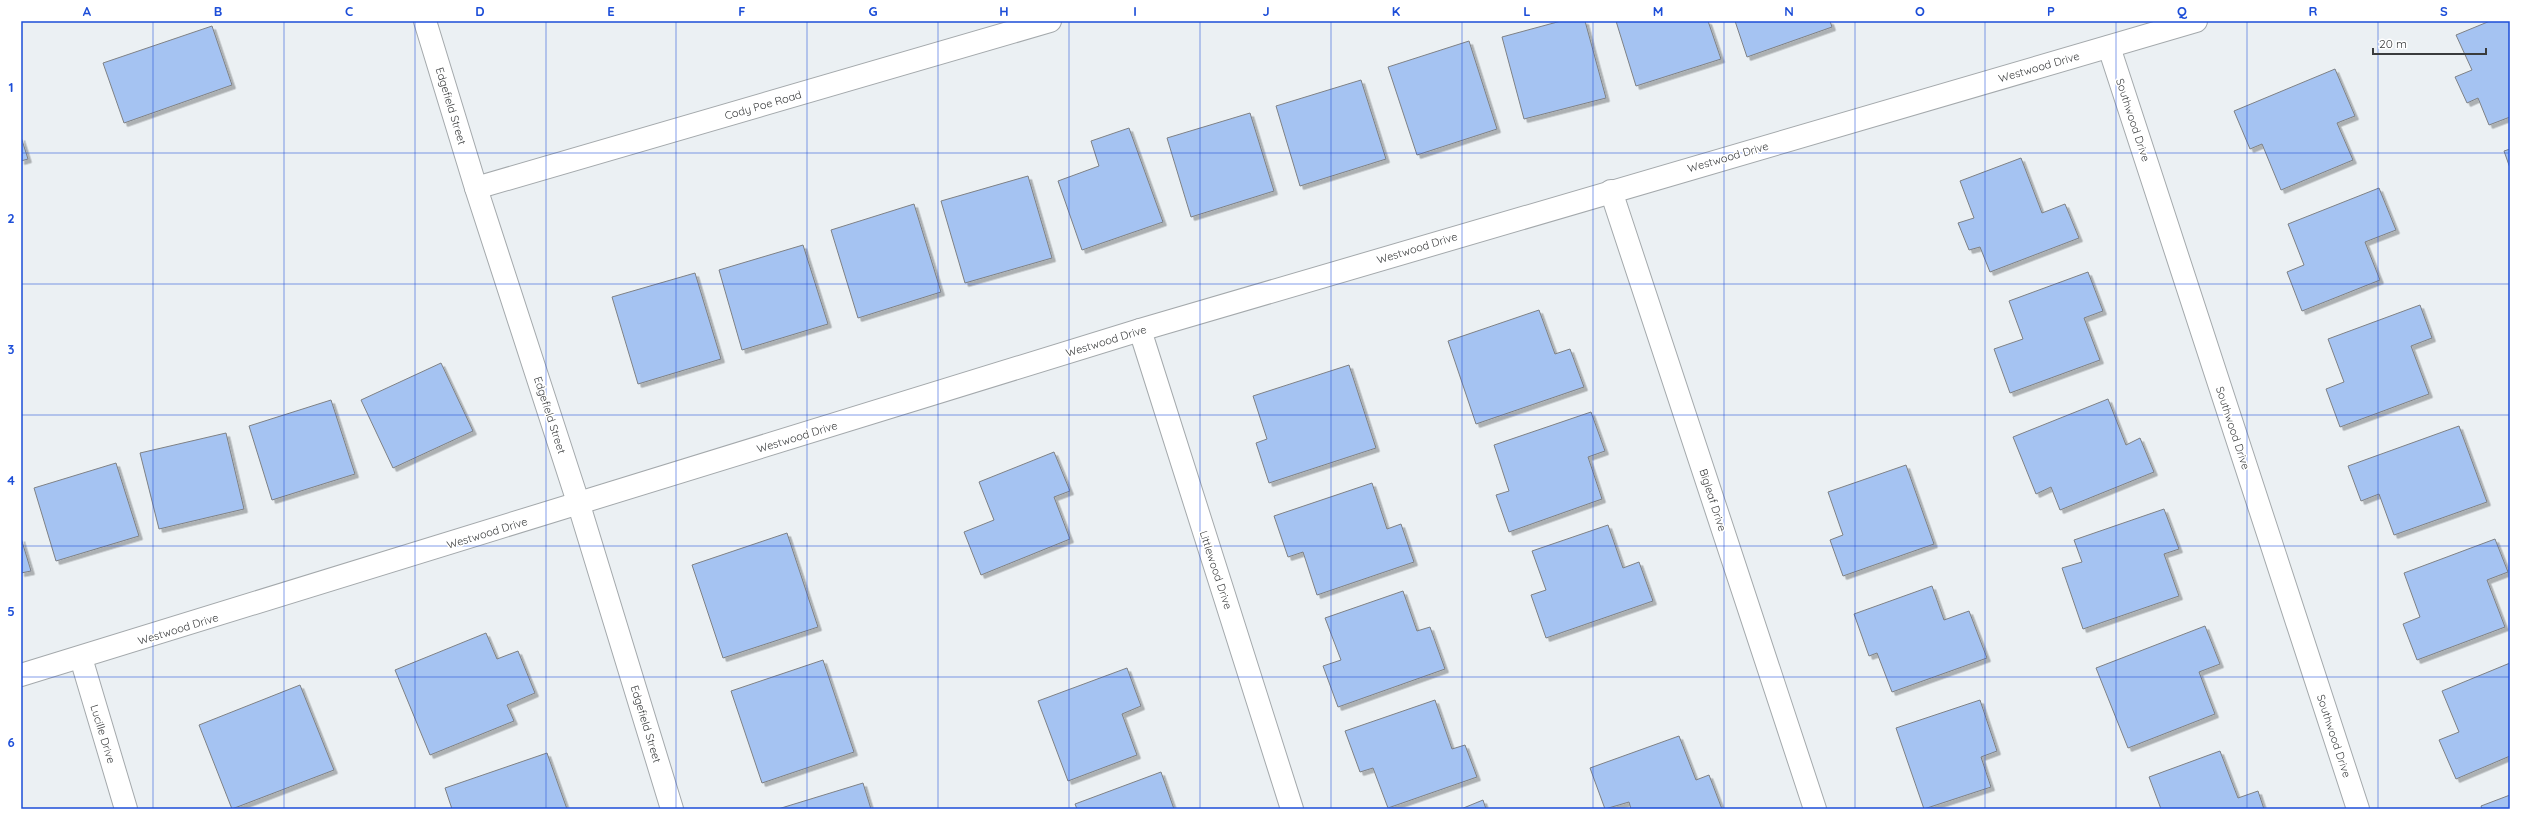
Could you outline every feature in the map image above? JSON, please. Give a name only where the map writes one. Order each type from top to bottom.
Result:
[{"type":"street","name":"Edgefield Street","points":[[425,21],[476,188],[579,505],[672,809]]},
{"type":"street","name":"Cody Poe Road","points":[[476,188],[1050,21]]},
{"type":"street","name":"Westwood Drive","points":[[21,675],[579,505],[1140,330],[2196,21]]},
{"type":"street","name":"Southwood Drive","points":[[2109,47],[2358,809]]},
{"type":"street","name":"Bigleaf Drive","points":[[1611,191],[1815,809]]},
{"type":"street","name":"Littlewood Drive","points":[[1140,330],[1292,809]]},
{"type":"street","name":"Lucille Drive","points":[[80,658],[126,809]]},
{"type":"building","points":[[1561,21],[1585,21],[1606,98],[1524,119],[1502,37]]},
{"type":"building","points":[[1616,21],[1708,21],[1721,59],[1636,86]]},
{"type":"building","points":[[1735,21],[1830,21],[1832,27],[1747,57]]},
{"type":"building","points":[[2490,21],[2510,21],[2510,117],[2489,125],[2478,98],[2467,103],[2455,77],[2472,70],[2456,35]]},
{"type":"building","points":[[212,26],[232,85],[124,123],[103,63]]},
{"type":"building","points":[[1469,41],[1497,129],[1417,155],[1388,67]]},
{"type":"building","points":[[2335,69],[2355,116],[2337,123],[2353,160],[2281,190],[2262,144],[2250,149],[2234,111]]},
{"type":"building","points":[[1361,80],[1386,159],[1300,186],[1276,106]]},
{"type":"building","points":[[1250,113],[1274,191],[1191,217],[1167,138]]},
{"type":"building","points":[[1129,128],[1163,222],[1082,250],[1058,181],[1099,166],[1091,141]]},
{"type":"building","points":[[21,137],[28,159],[21,161]]},
{"type":"building","points":[[2510,149],[2510,168],[2504,151]]},
{"type":"building","points":[[2021,158],[2042,213],[2065,204],[2079,238],[1990,272],[1980,247],[1969,250],[1958,223],[1974,218],[1960,181]]},
{"type":"building","points":[[1028,176],[1052,258],[965,283],[941,201]]},
{"type":"building","points":[[2379,188],[2396,230],[2365,242],[2380,280],[2302,311],[2287,272],[2304,265],[2288,224]]},
{"type":"building","points":[[914,204],[941,292],[858,318],[831,230]]},
{"type":"building","points":[[803,245],[828,324],[742,350],[719,270]]},
{"type":"building","points":[[2088,272],[2103,311],[2084,318],[2100,360],[2010,393],[1994,349],[2023,339],[2009,301]]},
{"type":"building","points":[[695,273],[721,359],[638,384],[612,297]]},
{"type":"building","points":[[2420,305],[2432,338],[2411,346],[2429,394],[2340,427],[2326,389],[2344,382],[2328,339]]},
{"type":"building","points":[[1539,310],[1555,354],[1570,349],[1584,387],[1476,424],[1448,341]]},
{"type":"building","points":[[441,363],[473,431],[393,468],[361,400]]},
{"type":"building","points":[[1349,365],[1376,448],[1269,483],[1256,443],[1267,439],[1253,396]]},
{"type":"building","points":[[2108,399],[2126,445],[2140,438],[2154,472],[2060,510],[2051,487],[2036,494],[2013,437]]},
{"type":"building","points":[[331,400],[355,474],[272,500],[249,426]]},
{"type":"building","points":[[1591,412],[1605,451],[1588,457],[1602,499],[1509,532],[1496,495],[1509,491],[1494,445]]},
{"type":"building","points":[[2459,426],[2487,502],[2394,535],[2379,494],[2361,501],[2348,466]]},
{"type":"building","points":[[226,433],[244,509],[159,529],[140,453]]},
{"type":"building","points":[[1054,452],[1070,491],[1054,497],[1070,539],[981,575],[964,532],[994,520],[979,482]]},
{"type":"building","points":[[116,463],[139,536],[56,561],[34,488]]},
{"type":"building","points":[[1906,465],[1934,544],[1843,576],[1830,540],[1843,535],[1828,492]]},
{"type":"building","points":[[1372,483],[1387,529],[1401,524],[1414,562],[1317,595],[1303,552],[1288,557],[1274,516]]},
{"type":"building","points":[[2164,509],[2179,549],[2164,554],[2179,596],[2083,629],[2062,568],[2082,562],[2074,540]]},
{"type":"building","points":[[1608,525],[1623,568],[1639,562],[1653,601],[1546,638],[1531,595],[1546,590],[1532,551]]},
{"type":"building","points":[[787,533],[818,627],[723,658],[692,565]]},
{"type":"building","points":[[21,538],[31,571],[21,573]]},
{"type":"building","points":[[2495,539],[2508,572],[2487,580],[2505,627],[2417,660],[2403,624],[2420,617],[2404,573]]},
{"type":"building","points":[[1932,586],[1944,620],[1969,611],[1987,658],[1892,692],[1877,653],[1869,656],[1854,614]]},
{"type":"building","points":[[1403,591],[1417,631],[1430,627],[1445,669],[1338,707],[1323,666],[1341,660],[1325,618]]},
{"type":"building","points":[[2205,626],[2220,664],[2199,672],[2215,714],[2128,748],[2096,668]]},
{"type":"building","points":[[486,633],[497,659],[518,651],[535,693],[507,705],[514,721],[430,755],[395,670]]},
{"type":"building","points":[[823,660],[854,752],[762,783],[731,691]]},
{"type":"building","points":[[2510,663],[2510,756],[2456,779],[2439,740],[2459,732],[2442,691]]},
{"type":"building","points":[[1127,668],[1141,706],[1122,714],[1137,755],[1068,781],[1038,701]]},
{"type":"building","points":[[300,685],[334,770],[232,809],[199,725]]},
{"type":"building","points":[[1435,700],[1452,749],[1465,745],[1477,777],[1388,808],[1373,768],[1360,772],[1345,731]]},
{"type":"building","points":[[1980,700],[1997,751],[1981,757],[1991,787],[1924,809],[1896,728]]},
{"type":"building","points":[[1679,736],[1696,780],[1709,775],[1722,809],[1631,809],[1629,802],[1605,809],[1590,768]]},
{"type":"building","points":[[2220,751],[2238,798],[2258,791],[2264,809],[2161,809],[2149,777]]},
{"type":"building","points":[[547,753],[567,809],[452,809],[445,788]]},
{"type":"building","points":[[1161,772],[1174,809],[1077,809],[1075,804]]},
{"type":"building","points":[[863,783],[871,809],[778,809]]},
{"type":"building","points":[[2510,795],[2510,809],[2482,809],[2481,806]]},
{"type":"building","points":[[1483,800],[1486,809],[1461,809]]}]
